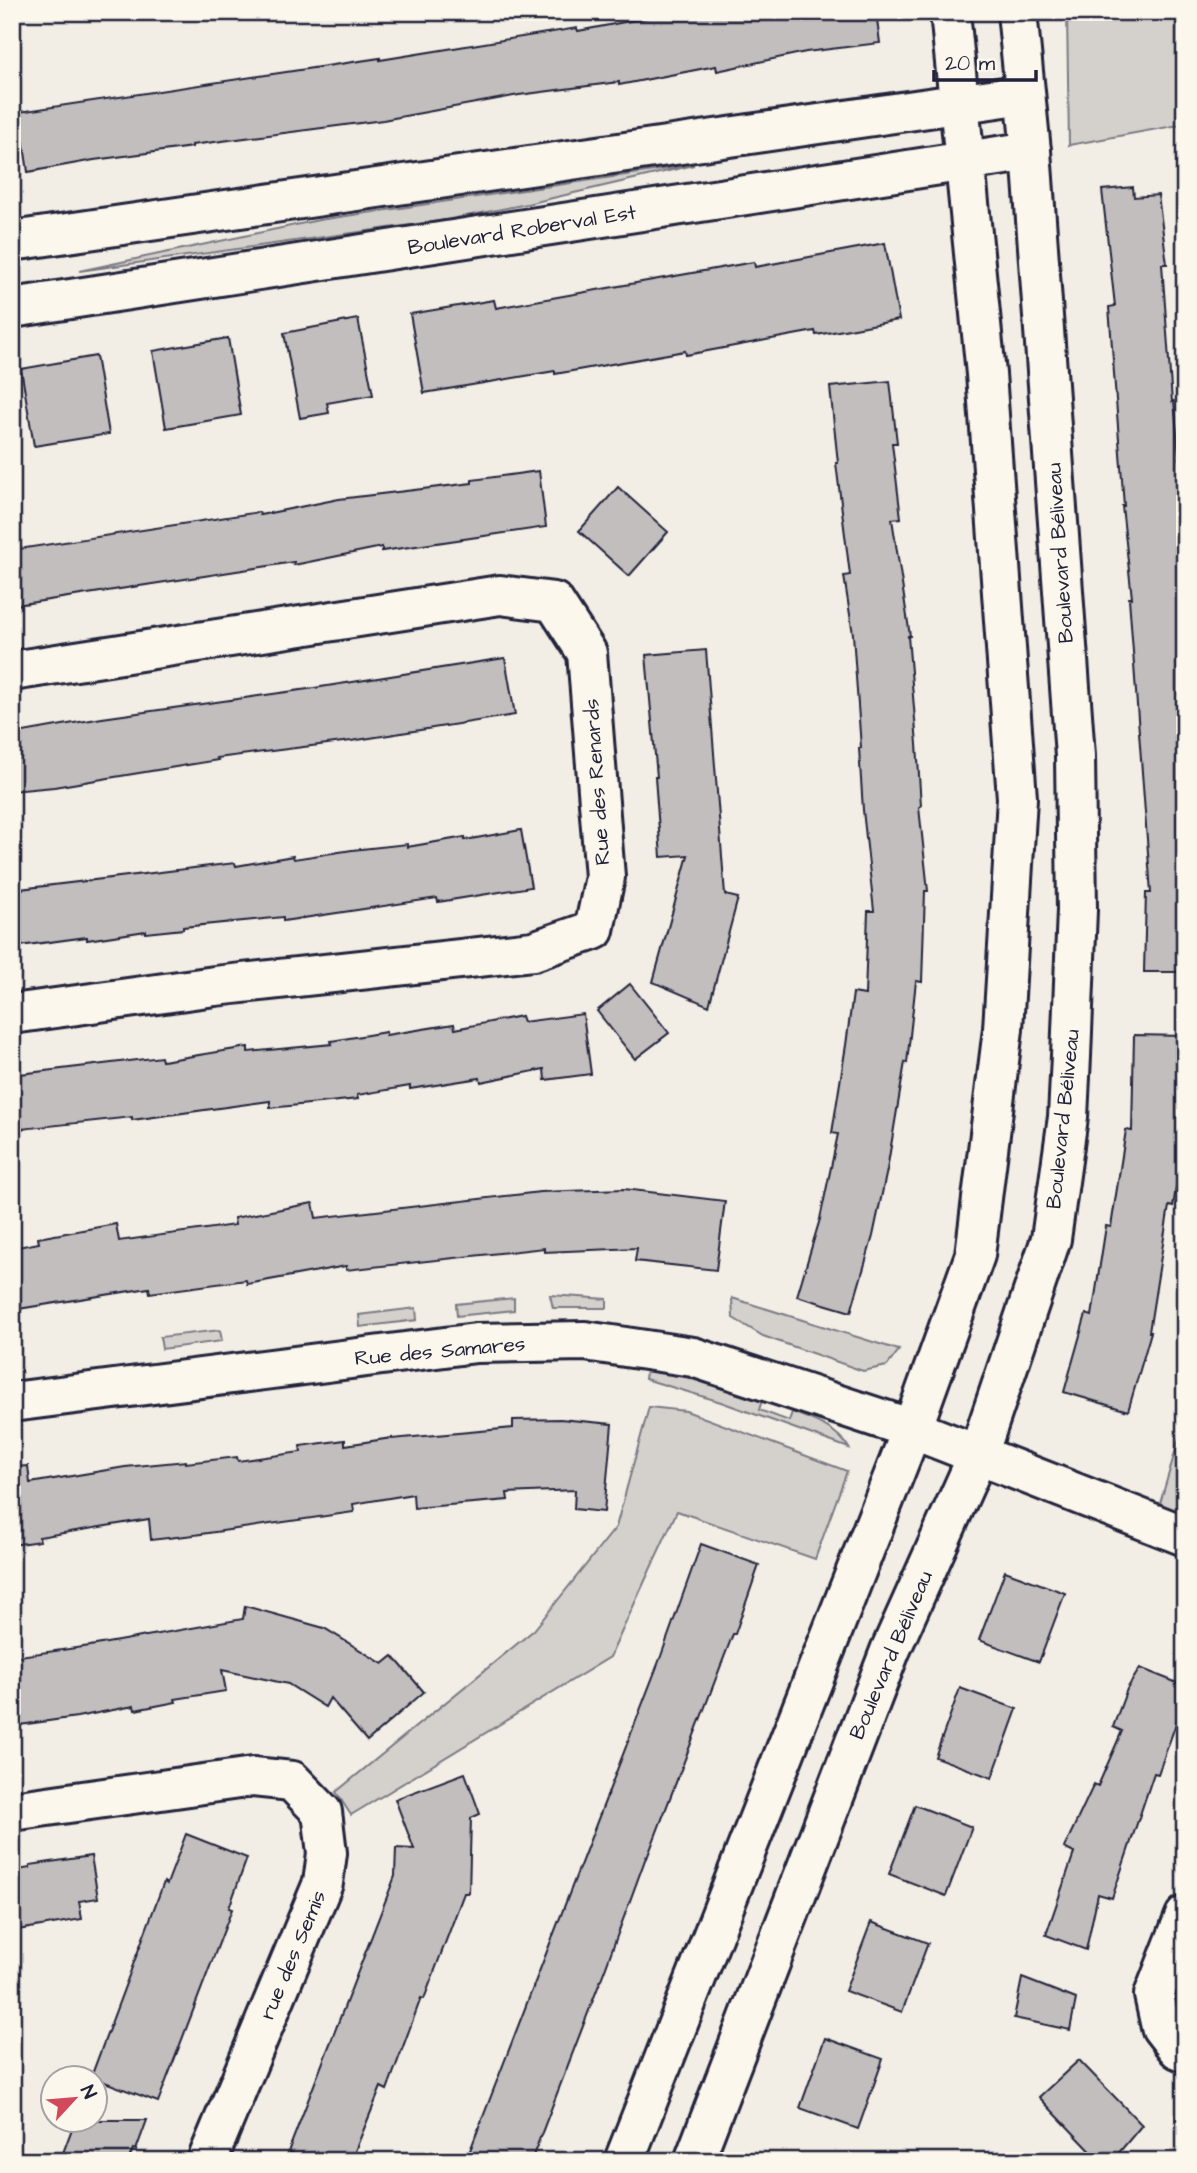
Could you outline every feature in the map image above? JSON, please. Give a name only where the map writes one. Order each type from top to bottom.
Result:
[{"type":"street","points":[[624,2161],[912,1429],[975,1255],[1003,1029],[1017,799],[986,374],[950,12]]},
{"type":"street","name":"Boulevard Béliveau","points":[[694,2161],[890,1651],[978,1455],[1051,1239],[1068,1117],[1077,910],[1075,756],[1031,152],[1017,12]]},
{"type":"street","points":[[12,241],[1025,94]]},
{"type":"street","name":"Boulevard Roberval Est","points":[[12,308],[1031,152]]},
{"type":"street","name":"Rue des Renards","points":[[12,671],[500,595],[554,602],[587,653],[605,877],[594,930],[533,951],[215,986],[12,1014]]},
{"type":"street","name":"Rue des Samares","points":[[12,1402],[476,1343],[585,1341],[693,1357],[912,1429],[1185,1536]]},
{"type":"street","name":"rue des Semis","points":[[12,1811],[253,1777],[292,1781],[322,1812],[327,1853],[323,1884],[207,2161]]},
{"type":"street","points":[[1185,1916],[1154,1995],[1161,2028],[1178,2049],[1185,2052]]},
{"type":"shaded area","points":[[1067,12],[1185,12],[1185,124],[1069,145]]},
{"type":"shaded area","points":[[694,165],[446,220],[79,271],[319,220]]},
{"type":"shaded area","points":[[550,1295],[607,1299],[607,1308],[553,1308]]},
{"type":"shaded area","points":[[514,1298],[514,1310],[457,1316],[456,1304]]},
{"type":"shaded area","points":[[732,1298],[899,1350],[887,1366],[863,1371],[763,1336],[733,1318]]},
{"type":"shaded area","points":[[416,1308],[417,1320],[360,1327],[359,1315]]},
{"type":"shaded area","points":[[220,1330],[222,1341],[162,1349],[160,1337]]},
{"type":"shaded area","points":[[647,1364],[764,1394],[759,1410],[789,1421],[792,1412],[816,1422],[838,1435],[849,1448],[721,1402],[645,1379]]},
{"type":"shaded area","points":[[649,1407],[686,1411],[847,1471],[815,1559],[677,1511],[610,1657],[351,1815],[336,1792],[534,1630],[616,1527]]},
{"type":"shaded area","points":[[1185,1418],[1185,1536],[1154,1524]]},
{"type":"building","points":[[676,12],[876,12],[880,43],[806,52],[717,71],[716,66],[619,85],[619,82],[519,95],[383,120],[192,145],[28,172],[19,112],[380,60],[577,28],[578,31]]},
{"type":"building","points":[[1133,187],[1134,197],[1158,195],[1167,264],[1162,264],[1172,402],[1174,401],[1185,519],[1185,972],[1144,972],[1146,893],[1151,893],[1129,598],[1132,598],[1122,506],[1109,307],[1115,306],[1102,190]]},
{"type":"building","points":[[885,243],[899,320],[816,335],[815,331],[686,355],[685,351],[424,393],[410,314],[494,300],[496,308],[754,262],[755,267]]},
{"type":"building","points":[[358,319],[373,395],[327,403],[329,413],[300,418],[284,333]]},
{"type":"building","points":[[228,338],[241,415],[166,428],[153,351]]},
{"type":"building","points":[[96,356],[109,434],[34,446],[21,369]]},
{"type":"building","points":[[890,381],[897,443],[892,443],[901,518],[892,519],[910,636],[919,807],[928,891],[925,891],[922,982],[916,981],[907,1063],[905,1062],[887,1170],[873,1236],[851,1312],[797,1296],[820,1219],[838,1134],[832,1133],[853,993],[865,995],[868,911],[874,911],[863,810],[853,634],[844,576],[850,575],[830,387]]},
{"type":"building","points":[[539,471],[546,527],[382,551],[382,547],[294,565],[294,562],[16,605],[12,580],[12,550],[259,512],[260,515],[339,499],[472,483],[472,480]]},
{"type":"building","points":[[618,487],[668,532],[629,576],[579,531]]},
{"type":"building","points":[[706,650],[725,895],[738,898],[709,1006],[653,982],[688,855],[661,857],[646,655]]},
{"type":"building","points":[[505,658],[515,715],[351,741],[217,758],[218,760],[54,787],[12,791],[12,734],[102,718]]},
{"type":"building","points":[[521,830],[531,887],[438,902],[437,898],[283,921],[283,917],[12,947],[12,890],[235,863],[236,866],[293,856],[294,859],[407,844],[407,847]]},
{"type":"building","points":[[630,984],[669,1033],[635,1059],[597,1011]]},
{"type":"building","points":[[583,1014],[591,1074],[545,1080],[544,1069],[481,1082],[480,1078],[410,1089],[410,1086],[357,1095],[358,1099],[270,1108],[270,1101],[132,1120],[132,1117],[12,1130],[12,1075],[161,1057],[162,1061],[248,1047],[248,1052],[332,1044],[331,1041],[386,1032],[386,1035],[454,1024],[455,1029],[521,1016],[523,1022]]},
{"type":"building","points":[[1134,1035],[1185,1036],[1185,1132],[1173,1207],[1169,1206],[1151,1332],[1128,1411],[1064,1392],[1086,1314],[1092,1316],[1106,1226],[1111,1227],[1126,1130],[1132,1131]]},
{"type":"building","points":[[624,1189],[725,1201],[716,1270],[635,1261],[637,1248],[544,1252],[544,1248],[346,1270],[346,1266],[247,1284],[246,1280],[150,1293],[149,1288],[12,1310],[12,1248],[39,1243],[38,1238],[116,1224],[119,1241],[235,1225],[234,1218],[313,1203],[316,1218],[540,1192]]},
{"type":"building","points":[[560,1419],[612,1424],[604,1512],[574,1509],[575,1490],[507,1493],[508,1500],[414,1508],[413,1494],[353,1504],[354,1512],[194,1535],[151,1540],[149,1519],[39,1537],[40,1541],[12,1545],[12,1467],[28,1466],[30,1483],[125,1467],[237,1457],[238,1461],[301,1452],[300,1446],[345,1440],[345,1445],[392,1438],[513,1428],[513,1420]]},
{"type":"building","points":[[701,1544],[759,1565],[735,1634],[646,1857],[531,2161],[466,2161],[661,1656]]},
{"type":"building","points":[[1005,1571],[1065,1593],[1039,1662],[979,1640]]},
{"type":"building","points":[[245,1606],[324,1628],[383,1664],[393,1656],[424,1692],[367,1741],[330,1698],[325,1707],[288,1684],[222,1670],[226,1691],[175,1699],[176,1702],[135,1710],[134,1706],[12,1726],[12,1657],[243,1619]]},
{"type":"building","points":[[1140,1668],[1185,1686],[1185,1698],[1158,1774],[1154,1773],[1112,1898],[1098,1894],[1086,1950],[1046,1935],[1074,1853],[1064,1848],[1094,1784],[1098,1786],[1122,1731],[1113,1727],[1127,1689]]},
{"type":"building","points":[[960,1688],[1017,1709],[992,1778],[935,1757]]},
{"type":"building","points":[[465,1773],[480,1814],[471,1818],[469,1893],[464,1893],[387,2090],[381,2087],[351,2161],[312,2161],[288,2152],[395,1876],[396,1848],[414,1849],[395,1799]]},
{"type":"building","points":[[915,1805],[972,1827],[946,1896],[889,1874]]},
{"type":"building","points":[[186,1834],[247,1858],[229,1908],[232,1909],[158,2102],[108,2083],[108,2064],[96,2064],[164,1882],[167,1884]]},
{"type":"building","points":[[91,1856],[98,1898],[79,1901],[82,1919],[12,1931],[12,1871],[30,1868],[30,1865]]},
{"type":"building","points":[[871,1922],[928,1943],[902,2012],[845,1991]]},
{"type":"building","points":[[1022,1978],[1076,1999],[1070,2030],[1014,2018]]},
{"type":"building","points":[[825,2038],[883,2059],[858,2129],[800,2108]]},
{"type":"building","points":[[1079,2060],[1142,2125],[1112,2161],[1100,2161],[1039,2097]]},
{"type":"building","points":[[108,2120],[147,2120],[136,2150],[133,2149],[128,2161],[60,2161],[70,2134],[108,2134]]}]
